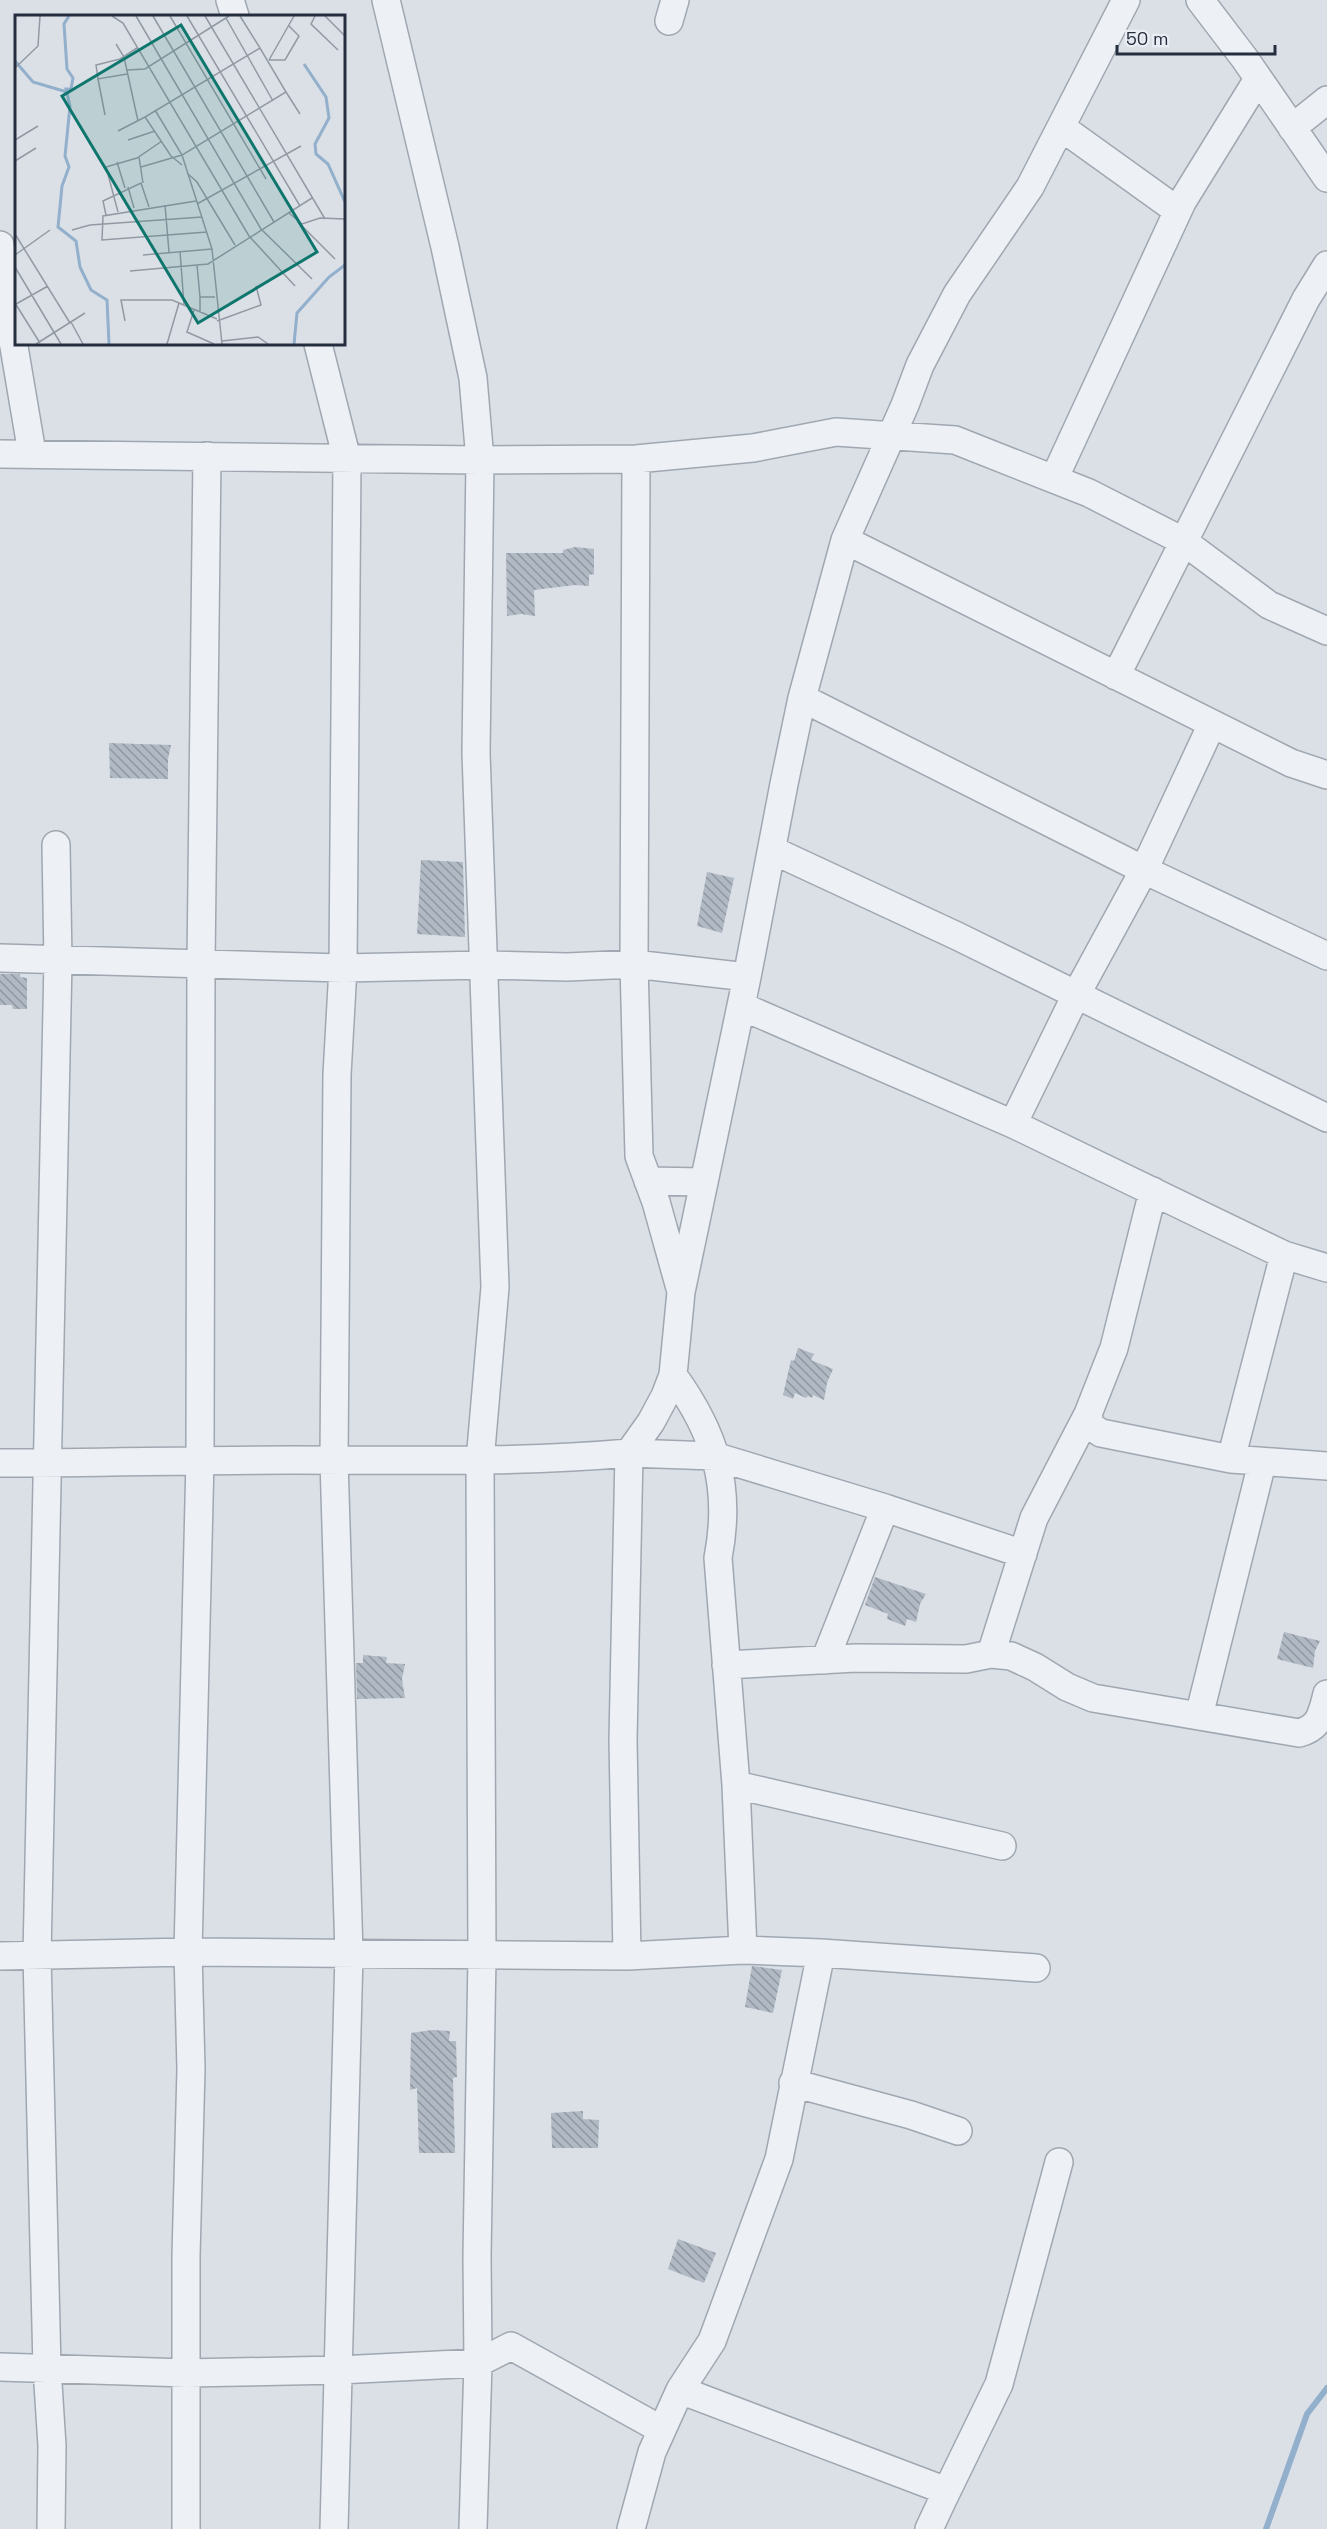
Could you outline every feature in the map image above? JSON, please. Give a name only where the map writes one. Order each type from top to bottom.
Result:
[{"type":"street","points":[[230,0],[235,15]]},
{"type":"street","points":[[386,0],[445,247],[473,378],[480,460],[476,753],[495,1287],[480,1461],[482,1956],[477,2256],[478,2363],[472,2529]]},
{"type":"street","points":[[627,1956],[623,1740],[629,1453],[651,1422],[673,1375],[681,1292],[802,698],[845,540],[920,365],[957,294],[1030,187],[1126,0]]},
{"type":"street","points":[[1200,0],[1327,178]]},
{"type":"street","points":[[1054,479],[1182,202],[1258,79]]},
{"type":"street","points":[[1292,128],[1327,100]]},
{"type":"street","points":[[1061,127],[1171,206],[1177,207],[1182,202]]},
{"type":"street","points":[[0,245],[7,332],[32,453]]},
{"type":"street","points":[[1116,676],[1306,299],[1327,265]]},
{"type":"street","points":[[318,345],[347,459],[343,968],[338,1075],[334,1460],[349,1954],[334,2529]]},
{"type":"street","points":[[0,454],[347,459],[636,459],[753,448],[836,432],[955,440],[1089,493],[1183,541],[1269,605],[1327,631]]},
{"type":"street","points":[[186,2529],[191,2069],[188,1952],[200,1460],[201,965],[207,456]]},
{"type":"street","points":[[636,459],[634,964],[639,1156],[681,1292]]},
{"type":"street","points":[[845,540],[1291,764],[1327,776]]},
{"type":"street","points":[[802,698],[1144,870],[1327,956]]},
{"type":"street","points":[[1013,1124],[1076,994],[1144,870],[1212,724]]},
{"type":"street","points":[[51,2529],[52,2446],[47,2368],[37,1956],[58,961],[56,845]]},
{"type":"street","points":[[772,850],[1076,994],[1327,1118]]},
{"type":"street","points":[[0,958],[343,968],[484,965],[567,967],[634,964],[747,977]]},
{"type":"street","points":[[741,1006],[1013,1124],[1284,1255],[1327,1268]]},
{"type":"street","points":[[648,1181],[703,1182]]},
{"type":"street","points":[[991,1654],[1034,1518],[1088,1414],[1114,1348],[1153,1191]]},
{"type":"street","points":[[1231,1460],[1284,1255]]},
{"type":"street","points":[[673,1375],[696,1407],[714,1456],[724,1505],[723,1528],[717,1558],[736,1785],[743,1950]]},
{"type":"street","points":[[1088,1414],[1090,1426],[1101,1433],[1231,1460],[1327,1466]]},
{"type":"street","points":[[0,1463],[200,1460],[480,1461],[563,1459],[629,1453],[714,1456],[885,1508],[1023,1554]]},
{"type":"street","points":[[1199,1716],[1262,1463]]},
{"type":"street","points":[[825,1660],[885,1508]]},
{"type":"street","points":[[726,1665],[825,1660],[966,1659],[991,1654],[1011,1656],[1035,1667],[1067,1687],[1093,1698],[1299,1733],[1312,1730],[1320,1719],[1327,1694]]},
{"type":"street","points":[[736,1785],[1002,1846]]},
{"type":"street","points":[[0,1956],[188,1952],[627,1956],[743,1950],[1036,1968]]},
{"type":"street","points":[[631,2529],[652,2452],[680,2390],[712,2341],[764,2206],[779,2159],[821,1953]]},
{"type":"street","points":[[793,2083],[911,2115],[958,2131]]},
{"type":"street","points":[[929,2529],[999,2384],[1059,2162]]},
{"type":"street","points":[[0,2367],[186,2373],[339,2370],[478,2363],[511,2346],[662,2430]]},
{"type":"street","points":[[680,2390],[936,2487],[942,2492],[943,2499]]},
{"type":"building","points":[[575,547],[594,549],[594,574],[589,575],[589,586],[575,585],[534,590],[535,616],[521,614],[507,616],[506,553],[563,553],[563,550]]},
{"type":"building","points":[[109,743],[171,745],[168,779],[110,778]]},
{"type":"building","points":[[421,860],[463,862],[465,937],[417,934]]},
{"type":"building","points":[[707,872],[734,878],[722,933],[697,926]]},
{"type":"building","points":[[0,974],[20,974],[20,977],[27,978],[27,1009],[13,1009],[12,1005],[0,1005]]},
{"type":"building","points":[[798,1348],[814,1354],[811,1360],[833,1369],[827,1383],[824,1400],[813,1395],[812,1398],[808,1396],[806,1398],[795,1393],[793,1399],[783,1395],[791,1360],[794,1361]]},
{"type":"building","points":[[875,1577],[926,1594],[920,1604],[916,1622],[907,1619],[905,1626],[887,1619],[888,1614],[865,1605]]},
{"type":"building","points":[[1284,1632],[1320,1641],[1315,1651],[1313,1668],[1277,1659]]},
{"type":"building","points":[[363,1655],[387,1657],[386,1663],[405,1664],[402,1679],[405,1698],[357,1699],[356,1663],[363,1663]]},
{"type":"building","points":[[752,1966],[782,1970],[773,2013],[745,2007]]},
{"type":"building","points":[[432,2030],[450,2031],[449,2041],[456,2041],[457,2077],[453,2078],[455,2153],[419,2153],[417,2088],[410,2090],[411,2033]]},
{"type":"building","points":[[583,2111],[583,2119],[599,2120],[598,2148],[552,2148],[551,2113]]},
{"type":"building","points":[[678,2239],[716,2253],[704,2283],[668,2269]]},
{"type":"waterway","points":[[1266,2529],[1307,2414],[1327,2388]]}]
